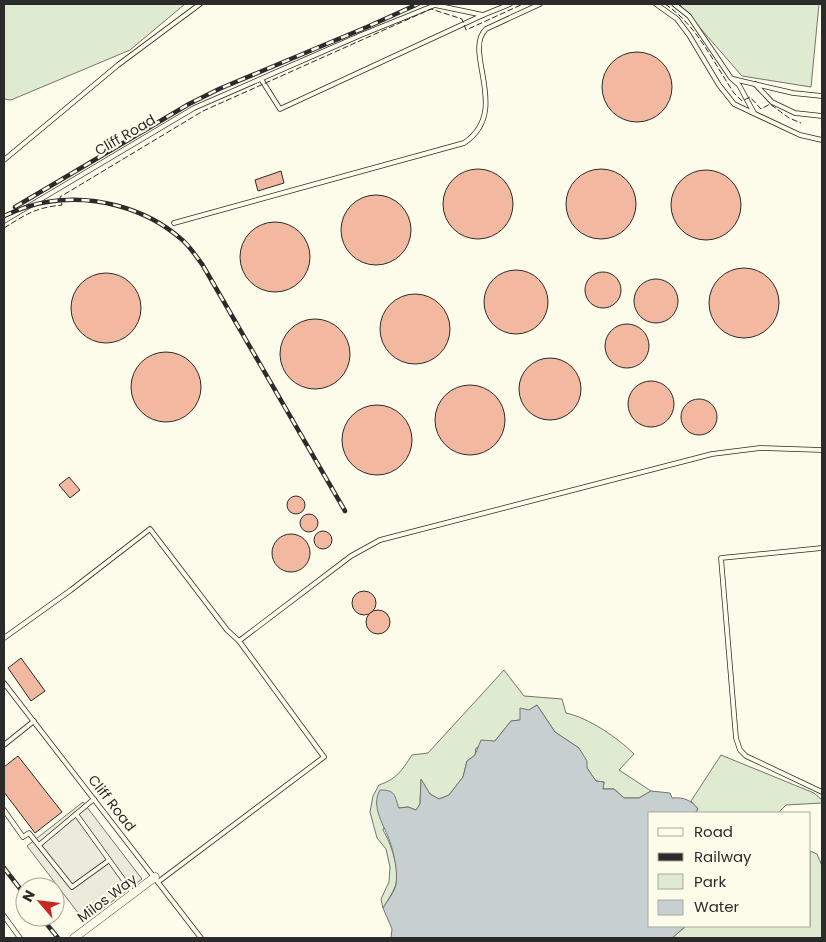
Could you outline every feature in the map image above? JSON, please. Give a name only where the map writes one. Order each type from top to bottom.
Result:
[{"type":"street","name":"Milos Way","points":[[74,938],[133,894],[156,880]]},
{"type":"lane","points":[[4,160],[118,65],[200,4]]},
{"type":"lane","points":[[261,79],[280,109],[510,4]]},
{"type":"lane","points":[[174,223],[464,143],[481,127],[484,116],[486,90],[479,44],[482,34],[486,29],[540,4]]},
{"type":"lane","points":[[656,4],[677,20],[689,35],[730,100],[800,136],[822,140]]},
{"type":"lane","points":[[674,4],[689,16],[731,78],[739,85],[754,113]]},
{"type":"lane","name":"Cliff Road","points":[[4,220],[194,108],[261,79],[435,5],[484,15]]},
{"type":"lane","points":[[731,78],[793,94],[822,96]]},
{"type":"lane","points":[[755,84],[772,102],[796,113],[822,116]]},
{"type":"lane","points":[[239,641],[352,556],[380,540],[712,454],[760,448],[822,450]]},
{"type":"lane","points":[[4,638],[71,590],[150,528],[226,630],[239,641],[324,757],[156,880]]},
{"type":"lane","points":[[822,548],[721,558],[736,738],[740,750],[746,756],[822,792]]},
{"type":"lane","name":"Cliff Road","points":[[4,683],[201,938]]},
{"type":"lane","points":[[4,745],[34,721]]},
{"type":"lane","points":[[39,845],[94,799]]},
{"type":"lane","points":[[4,810],[23,837],[29,834],[72,887],[108,861]]},
{"type":"lane","points":[[76,814],[133,894]]},
{"type":"lane","points":[[4,916],[5,922],[20,938]]},
{"type":"green space","points":[[4,4],[185,4],[130,50],[11,100],[4,99]]},
{"type":"green space","points":[[679,4],[819,4],[811,87],[742,76]]},
{"type":"green space","points":[[504,670],[524,696],[562,699],[566,713],[584,719],[603,729],[620,742],[634,754],[619,770],[651,791],[639,798],[624,798],[614,789],[603,789],[604,782],[596,781],[587,768],[579,748],[555,732],[537,705],[529,710],[520,720],[511,721],[495,741],[476,748],[475,755],[467,761],[463,777],[449,795],[439,799],[430,794],[421,780],[420,804],[416,810],[408,807],[398,808],[396,800],[383,830],[394,858],[397,881],[383,908],[381,899],[389,882],[390,867],[386,849],[377,838],[370,812],[373,796],[379,785],[395,777],[412,755],[428,753]]},
{"type":"green space","points":[[721,755],[814,793],[822,800],[822,803],[786,805],[779,812],[696,812],[698,809],[691,801]]},
{"type":"green space","points":[[811,851],[817,854],[822,866],[822,938],[672,938],[685,927],[811,927]]},
{"type":"shaded area","points":[[83,802],[142,879],[85,922],[65,896],[65,877],[51,877],[27,846]]},
{"type":"water","points":[[537,705],[555,732],[579,748],[587,761],[587,768],[596,781],[604,782],[603,789],[614,789],[624,798],[639,798],[651,791],[670,793],[672,798],[687,800],[698,809],[696,812],[648,812],[648,927],[685,927],[672,938],[391,938],[392,929],[383,908],[394,890],[396,874],[388,836],[377,810],[377,796],[380,790],[392,792],[399,808],[408,807],[416,810],[420,804],[421,779],[430,794],[439,799],[449,795],[463,777],[467,761],[475,755],[481,740],[495,741],[511,721],[520,720],[520,708],[529,710]]},
{"type":"building","points":[[630,52],[644,52],[657,58],[666,67],[672,80],[670,100],[662,112],[644,122],[630,122],[617,116],[608,107],[602,94],[602,80],[608,67],[617,58]]},
{"type":"building","points":[[471,169],[485,169],[498,175],[507,184],[513,197],[511,217],[503,229],[485,239],[471,239],[458,233],[449,224],[443,211],[443,197],[449,184],[458,175]]},
{"type":"building","points":[[594,169],[608,169],[621,175],[630,184],[636,197],[634,217],[626,229],[608,239],[594,239],[581,233],[572,224],[566,211],[566,197],[572,184],[581,175]]},
{"type":"building","points":[[699,170],[713,170],[726,176],[735,185],[741,198],[739,218],[731,230],[713,240],[699,240],[686,234],[677,225],[671,212],[671,198],[677,185],[686,176]]},
{"type":"building","points":[[281,171],[284,183],[258,191],[255,180]]},
{"type":"building","points":[[369,195],[383,195],[396,201],[405,210],[411,223],[409,243],[401,255],[383,265],[369,265],[356,259],[347,250],[341,237],[341,223],[347,210],[356,201]]},
{"type":"building","points":[[268,222],[282,222],[295,228],[304,237],[310,250],[308,270],[300,282],[282,292],[268,292],[255,286],[246,277],[240,264],[240,250],[246,237],[255,228]]},
{"type":"building","points":[[737,268],[751,268],[764,274],[773,283],[779,296],[777,316],[769,328],[751,338],[737,338],[724,332],[715,323],[709,310],[709,296],[715,283],[724,274]]},
{"type":"building","points":[[516,270],[528,272],[539,279],[546,290],[548,302],[546,314],[539,325],[528,332],[516,334],[504,332],[493,325],[486,314],[484,302],[486,290],[493,279],[504,272]]},
{"type":"building","points":[[603,272],[610,273],[616,277],[620,283],[620,297],[616,303],[610,307],[603,308],[596,307],[590,303],[586,297],[585,290],[586,283],[590,277],[596,273]]},
{"type":"building","points":[[99,273],[113,273],[126,279],[135,288],[141,301],[139,321],[131,333],[113,343],[99,343],[86,337],[77,328],[71,315],[71,301],[77,288],[86,279]]},
{"type":"building","points":[[656,279],[668,283],[674,289],[678,301],[674,313],[668,319],[656,323],[644,319],[638,313],[634,301],[638,289],[644,283]]},
{"type":"building","points":[[408,294],[422,294],[435,300],[444,309],[450,322],[448,342],[440,354],[422,364],[408,364],[395,358],[386,349],[380,336],[380,322],[386,309],[395,300]]},
{"type":"building","points":[[308,319],[322,319],[335,325],[344,334],[350,347],[348,367],[340,379],[322,389],[308,389],[295,383],[286,374],[280,361],[280,347],[286,334],[295,325]]},
{"type":"building","points":[[627,324],[639,328],[645,334],[649,346],[645,358],[639,364],[627,368],[615,364],[609,358],[605,346],[609,334],[615,328]]},
{"type":"building","points":[[159,352],[173,352],[186,358],[195,367],[201,380],[199,400],[191,412],[173,422],[159,422],[146,416],[137,407],[131,394],[131,380],[137,367],[146,358]]},
{"type":"building","points":[[550,358],[562,361],[572,367],[578,377],[581,389],[578,401],[572,411],[562,417],[550,420],[538,417],[528,411],[522,401],[519,389],[522,377],[528,367],[538,361]]},
{"type":"building","points":[[651,381],[664,385],[670,391],[674,404],[670,417],[664,423],[651,427],[638,423],[632,417],[628,404],[632,391],[638,385]]},
{"type":"building","points":[[463,385],[477,385],[490,391],[499,400],[505,413],[503,433],[495,445],[477,455],[463,455],[450,449],[441,440],[435,427],[435,413],[441,400],[450,391]]},
{"type":"building","points":[[699,399],[706,400],[712,404],[716,410],[716,424],[712,430],[706,434],[699,435],[692,434],[686,430],[682,424],[681,417],[682,410],[686,404],[692,400]]},
{"type":"building","points":[[370,405],[384,405],[397,411],[406,420],[412,433],[410,453],[402,465],[384,475],[370,475],[357,469],[348,460],[342,447],[342,433],[348,420],[357,411]]},
{"type":"building","points":[[69,477],[80,490],[70,498],[59,485]]},
{"type":"building","points":[[296,496],[304,501],[305,505],[300,513],[296,514],[288,509],[287,505],[292,497]]},
{"type":"building","points":[[309,514],[315,517],[318,523],[315,529],[309,532],[303,529],[300,523],[303,517]]},
{"type":"building","points":[[319,531],[327,531],[332,536],[330,547],[319,549],[314,544],[314,536]]},
{"type":"building","points":[[291,534],[304,540],[310,553],[304,566],[291,572],[278,566],[272,553],[278,540]]},
{"type":"building","points":[[364,591],[372,595],[376,603],[372,611],[364,615],[356,611],[352,603],[356,595]]},
{"type":"building","points":[[378,610],[387,613],[390,622],[387,631],[378,634],[369,631],[366,622],[369,613]]},
{"type":"building","points":[[21,658],[45,691],[31,701],[8,668]]},
{"type":"building","points":[[18,756],[62,812],[35,833],[4,792],[4,767]]},
{"type":"railway","points":[[15,207],[189,104],[219,89],[418,4]]},
{"type":"railway","points":[[4,216],[25,207],[47,202],[64,200],[100,202],[135,211],[166,228],[183,241],[202,264],[345,511]]},
{"type":"railway","points":[[4,868],[15,882]]},
{"type":"railway","points":[[49,927],[58,938]]},
{"type":"fence","points":[[4,228],[31,212],[62,205],[60,197],[203,111],[431,9],[462,19],[466,30],[523,4]]},
{"type":"fence","points":[[665,4],[686,22],[695,33],[734,93],[742,101],[750,97],[761,109],[770,104],[789,118],[801,123]]}]
